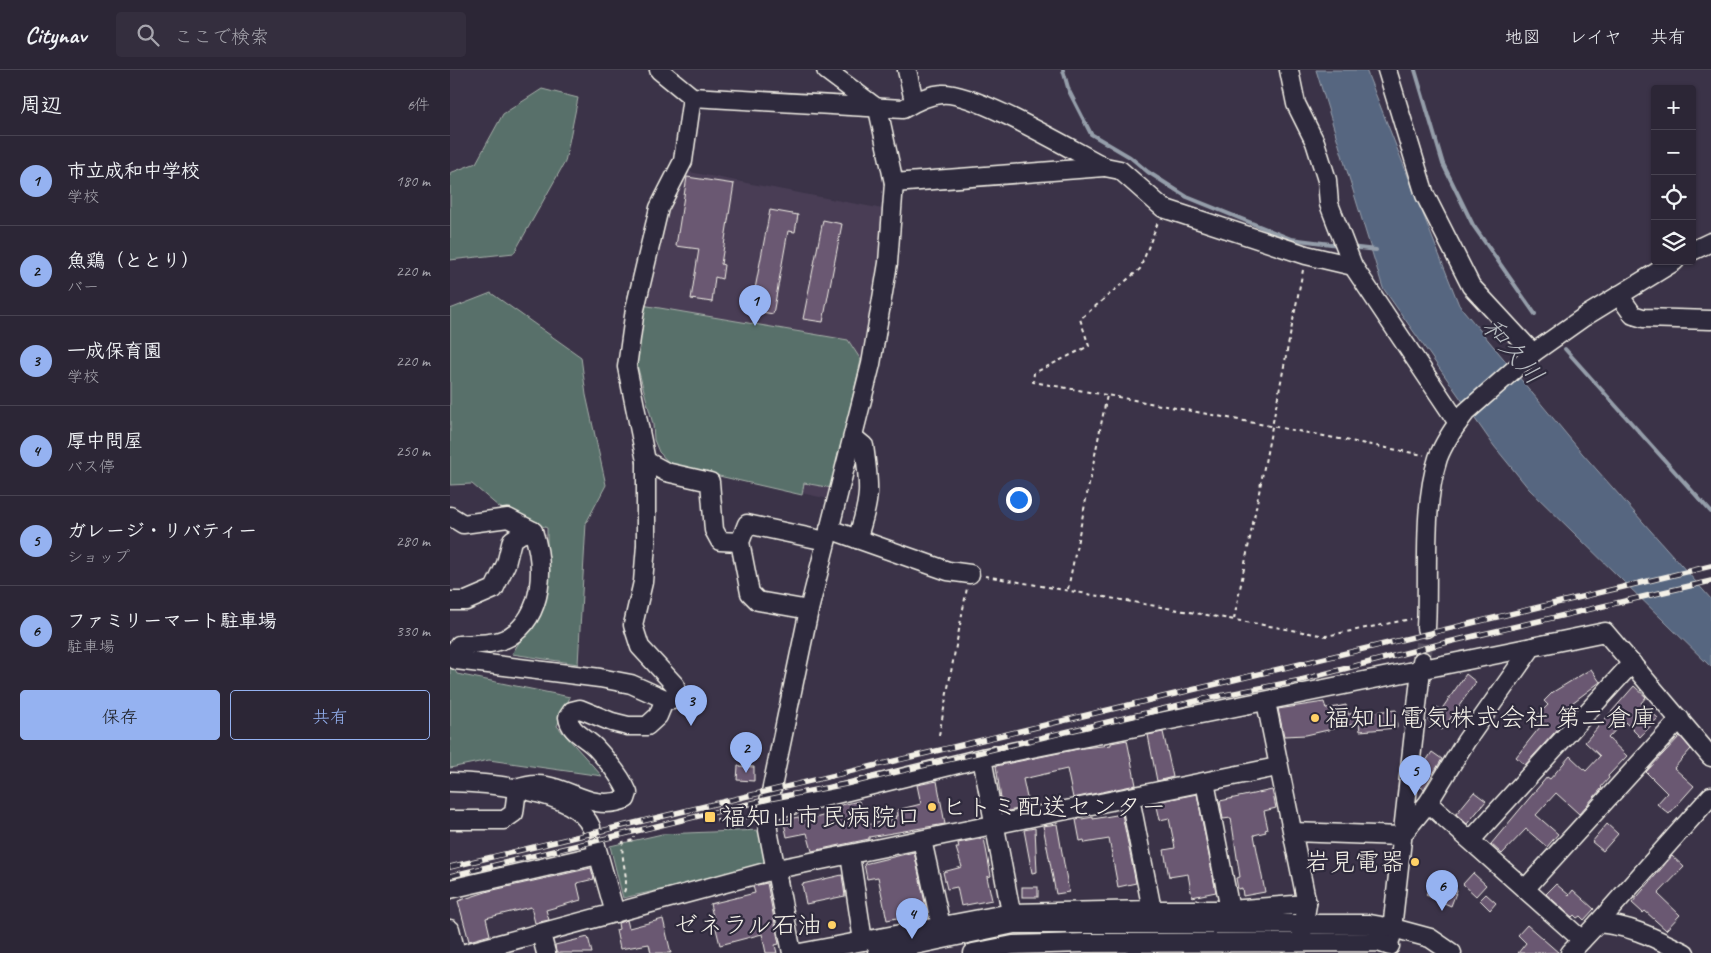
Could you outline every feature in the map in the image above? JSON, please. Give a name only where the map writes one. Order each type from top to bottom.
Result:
[{"type":"street","points":[[659,70],[692,97],[903,110],[914,101],[943,94],[981,103],[1105,166],[1120,170],[1164,208],[1306,255],[1354,266]]},
{"type":"street","points":[[792,953],[767,813],[810,610],[871,364],[888,263],[894,183],[878,109],[826,70]]},
{"type":"street","points":[[907,70],[914,101]]},
{"type":"street","points":[[1290,70],[1296,104],[1315,142],[1327,180],[1329,204],[1354,266],[1462,418]]},
{"type":"street","points":[[1387,70],[1425,195],[1471,286],[1529,357]]},
{"type":"street","points":[[450,516],[463,524],[508,518],[533,532],[540,551],[540,575],[537,598],[528,619],[508,637],[486,643],[459,645],[454,652],[456,660],[600,678],[632,684],[665,699],[672,700],[676,694],[675,685],[640,647],[633,625],[643,582],[646,545],[646,461],[627,367],[635,309],[659,208],[683,161],[692,97]]},
{"type":"street","points":[[894,183],[1105,166]]},
{"type":"street","points":[[1696,248],[1711,242]]},
{"type":"street","points":[[1426,622],[1429,519],[1433,483],[1438,457],[1462,418],[1529,357],[1619,295],[1668,265]]},
{"type":"street","points":[[1619,295],[1633,315],[1643,318],[1711,320]]},
{"type":"street","points":[[853,437],[864,446],[870,487],[867,507],[857,539]]},
{"type":"street","points":[[646,461],[666,472],[710,482],[714,530],[720,541],[740,542]]},
{"type":"street","points":[[810,610],[758,601],[750,593],[740,542],[747,524],[857,539],[948,571],[970,574]]},
{"type":"street","points":[[450,601],[466,601],[494,589],[506,564],[512,540],[521,534],[533,532]]},
{"type":"street","points":[[767,813],[982,758],[1266,702],[1421,665],[1532,647],[1606,632],[1711,757]]},
{"type":"street","points":[[1401,836],[1428,803],[1466,741],[1532,647]]},
{"type":"street","points":[[1471,840],[1632,663]]},
{"type":"street","points":[[972,953],[1013,949],[1301,947],[1378,942],[1390,949],[1421,665]]},
{"type":"street","points":[[517,789],[529,785],[552,786],[593,804],[616,803],[626,799],[628,793],[617,774],[594,746],[575,732],[568,717],[572,711],[580,709],[612,722],[628,726],[647,726],[658,716],[665,699]]},
{"type":"street","points":[[1266,702],[1277,767],[1293,832],[1307,904],[1301,947]]},
{"type":"street","points":[[1525,889],[1680,719]]},
{"type":"street","points":[[982,758],[1012,919],[1013,949]]},
{"type":"street","points":[[466,953],[776,869],[1277,767]]},
{"type":"street","points":[[450,782],[517,789],[564,801],[588,821],[591,827]]},
{"type":"street","points":[[1205,782],[1230,910]]},
{"type":"street","points":[[450,820],[504,820],[514,813],[517,789]]},
{"type":"street","points":[[1570,953],[1711,796]]},
{"type":"street","points":[[1130,798],[1152,910]]},
{"type":"street","points":[[1428,803],[1582,940]]},
{"type":"street","points":[[1293,832],[1401,836]]},
{"type":"street","points":[[922,840],[940,926]]},
{"type":"street","points":[[450,889],[597,850],[615,913]]},
{"type":"street","points":[[850,855],[863,941]]},
{"type":"street","points":[[800,953],[940,926],[1012,919],[1152,910],[1230,910],[1307,904]]},
{"type":"street","points":[[876,953],[1012,919],[1370,924],[1430,938],[1452,953]]},
{"type":"street","points":[[1598,923],[1622,925],[1685,953]]},
{"type":"street","points":[[450,929],[456,953]]},
{"type":"street","points":[[541,934],[546,953]]},
{"type":"path","points":[[1164,208],[1140,269],[1080,319],[1089,346],[1034,373],[1033,382],[1438,457]]},
{"type":"path","points":[[1234,619],[1306,255]]},
{"type":"path","points":[[1068,589],[1107,396]]},
{"type":"path","points":[[939,735],[970,574],[1068,589],[1326,636],[1426,622]]},
{"type":"path","points":[[717,818],[718,822],[767,813]]},
{"type":"path","points":[[615,913],[627,884],[621,854],[623,842],[634,840],[634,837]]},
{"type":"shaded area","points":[[684,171],[888,210],[875,313],[829,499],[671,465],[659,452],[654,440],[636,340],[661,214]]},
{"type":"green space","points":[[542,89],[578,98],[565,162],[514,253],[450,260],[450,173],[476,163],[503,114]]},
{"type":"green space","points":[[491,293],[581,357],[586,395],[606,485],[586,523],[578,664],[512,654],[547,597],[547,528],[499,507],[472,484],[450,485],[450,309]]},
{"type":"green space","points":[[642,305],[848,340],[861,360],[832,488],[804,483],[802,495],[671,465],[659,452],[654,440],[653,424],[636,361]]},
{"type":"green space","points":[[450,662],[457,674],[570,697],[557,726],[602,776],[489,760],[450,768]]},
{"type":"green space","points":[[760,830],[769,866],[623,898],[610,846],[662,834]]},
{"type":"water","points":[[1316,70],[1366,70],[1459,305],[1582,453],[1711,599],[1711,667],[1529,489],[1494,446],[1383,288]]},
{"type":"building","points":[[687,177],[734,184],[721,264],[724,265],[722,279],[715,277],[712,302],[691,299],[699,249],[676,246]]},
{"type":"building","points":[[770,210],[798,215],[795,232],[788,231],[773,314],[751,310]]},
{"type":"building","points":[[823,220],[842,224],[823,322],[803,319]]},
{"type":"building","points":[[1591,669],[1600,682],[1568,706],[1573,712],[1525,765],[1516,757],[1540,727],[1533,720],[1548,705],[1544,701],[1553,692]]},
{"type":"building","points":[[1466,674],[1476,682],[1442,730],[1428,720],[1437,707],[1441,710]]},
{"type":"building","points":[[1634,686],[1646,697],[1641,703],[1658,718],[1640,737],[1624,721],[1608,738],[1627,756],[1608,776],[1609,778],[1602,788],[1579,814],[1556,793],[1536,815],[1558,834],[1547,847],[1526,829],[1502,854],[1491,844],[1547,777],[1550,779],[1570,756],[1586,771],[1600,756],[1585,742]]},
{"type":"building","points":[[1324,702],[1326,709],[1346,705],[1348,714],[1396,710],[1397,728],[1360,731],[1359,723],[1306,735],[1284,736],[1278,709]]},
{"type":"building","points":[[1163,732],[1173,777],[1157,781],[1148,735]]},
{"type":"building","points":[[1680,736],[1691,749],[1674,768],[1694,786],[1669,814],[1657,804],[1667,793],[1646,772]]},
{"type":"building","points":[[1127,740],[1136,785],[1073,798],[1067,769],[1023,779],[1029,807],[1003,812],[996,766],[1083,748],[1111,745],[1111,743]]},
{"type":"building","points":[[1432,752],[1442,759],[1424,789],[1419,786],[1420,778],[1425,770],[1422,767]]},
{"type":"building","points":[[738,766],[754,767],[754,781],[737,780]]},
{"type":"building","points":[[937,781],[945,824],[869,837],[869,839],[812,851],[807,833],[787,837],[784,823],[788,822],[787,819],[799,817],[800,822],[826,815],[824,809],[859,801],[866,825],[896,819],[895,816],[898,816],[897,810],[921,804],[917,785]]},
{"type":"building","points":[[1272,790],[1276,808],[1264,811],[1268,829],[1265,830],[1266,832],[1254,835],[1265,892],[1243,896],[1242,888],[1238,889],[1236,878],[1240,877],[1231,818],[1223,819],[1220,801]]},
{"type":"building","points":[[1474,792],[1486,801],[1467,824],[1456,814]]},
{"type":"building","points":[[1197,794],[1216,892],[1192,897],[1188,874],[1169,877],[1164,850],[1175,848],[1169,818],[1160,820],[1156,802]]},
{"type":"building","points":[[1122,814],[1136,883],[1118,887],[1109,839],[1085,843],[1084,840],[1080,841],[1076,820]]},
{"type":"building","points":[[1057,824],[1069,892],[1056,894],[1043,826]]},
{"type":"building","points":[[1607,824],[1618,834],[1603,851],[1592,842]]},
{"type":"building","points":[[1035,828],[1037,872],[1032,873],[1024,830]]},
{"type":"building","points":[[984,838],[991,876],[987,877],[992,900],[961,906],[957,887],[947,889],[943,872],[962,867],[956,848],[959,848],[958,843]]},
{"type":"building","points":[[914,852],[927,912],[887,920],[878,877],[867,879],[864,864]]},
{"type":"building","points":[[1672,856],[1684,867],[1658,894],[1680,915],[1666,930],[1645,911],[1643,913],[1632,903]]},
{"type":"building","points":[[591,868],[594,879],[577,883],[581,900],[546,910],[549,920],[535,923],[531,907],[486,918],[490,935],[469,941],[458,901],[489,891]]},
{"type":"building","points":[[1473,873],[1486,885],[1476,896],[1463,884]]},
{"type":"building","points":[[842,875],[845,896],[806,904],[802,884]]},
{"type":"building","points":[[1432,880],[1457,890],[1451,906],[1426,895]]},
{"type":"building","points":[[767,883],[779,944],[775,945],[777,953],[766,953],[762,934],[720,945],[710,904],[755,893],[753,886]]},
{"type":"building","points":[[1556,884],[1569,895],[1573,890],[1594,909],[1584,920],[1580,916],[1577,918],[1574,915],[1572,917],[1546,894]]},
{"type":"building","points":[[1022,887],[1038,887],[1038,897],[1022,897]]},
{"type":"building","points":[[1486,894],[1496,903],[1490,910],[1480,900]]},
{"type":"building","points":[[663,919],[671,953],[651,953],[649,944],[620,949],[616,930],[619,929],[618,923],[627,920],[629,928]]},
{"type":"building","points":[[1527,925],[1559,953],[1518,953],[1526,943],[1518,935]]},
{"type":"building","points":[[588,937],[592,953],[556,953],[555,945]]},
{"type":"waterway","points":[[1063,70],[1069,91],[1091,134],[1130,157],[1148,172],[1187,197],[1291,239],[1339,245]]},
{"type":"waterway","points":[[1415,70],[1443,164],[1473,225],[1535,314]]},
{"type":"waterway","points":[[1350,247],[1376,250]]},
{"type":"waterway","points":[[1565,349],[1711,512]]},
{"type":"tunnel","points":[[1422,661],[1426,628]]},
{"type":"railway","points":[[450,867],[1711,566]]},
{"type":"railway","points":[[450,876],[769,799],[846,784],[1209,698],[1301,680],[1440,644],[1711,581]]},
{"type":"place","name":"市立成和中学校","points":[[755,326]]},
{"type":"place","name":"福知山電気株式会社 第二倉庫","points":[[1315,718]]},
{"type":"place","name":"一成保育園","points":[[691,726]]},
{"type":"place","name":"魚鶏（ととり）","points":[[746,773]]},
{"type":"place","name":"ガレージ・リバティー","points":[[1415,796]]},
{"type":"place","name":"ヒトミ配送センター","points":[[932,807]]},
{"type":"place","name":"福知山市民病院口","points":[[710,817]]},
{"type":"place","name":"岩見電器","points":[[1415,862]]},
{"type":"place","name":"ファミリーマート駐車場","points":[[1442,911]]},
{"type":"place","name":"ゼネラル石油","points":[[832,925]]},
{"type":"place","name":"厚中問屋","points":[[912,939]]},
{"type":"water label","name":"和久川","points":[[1513,351]]}]
